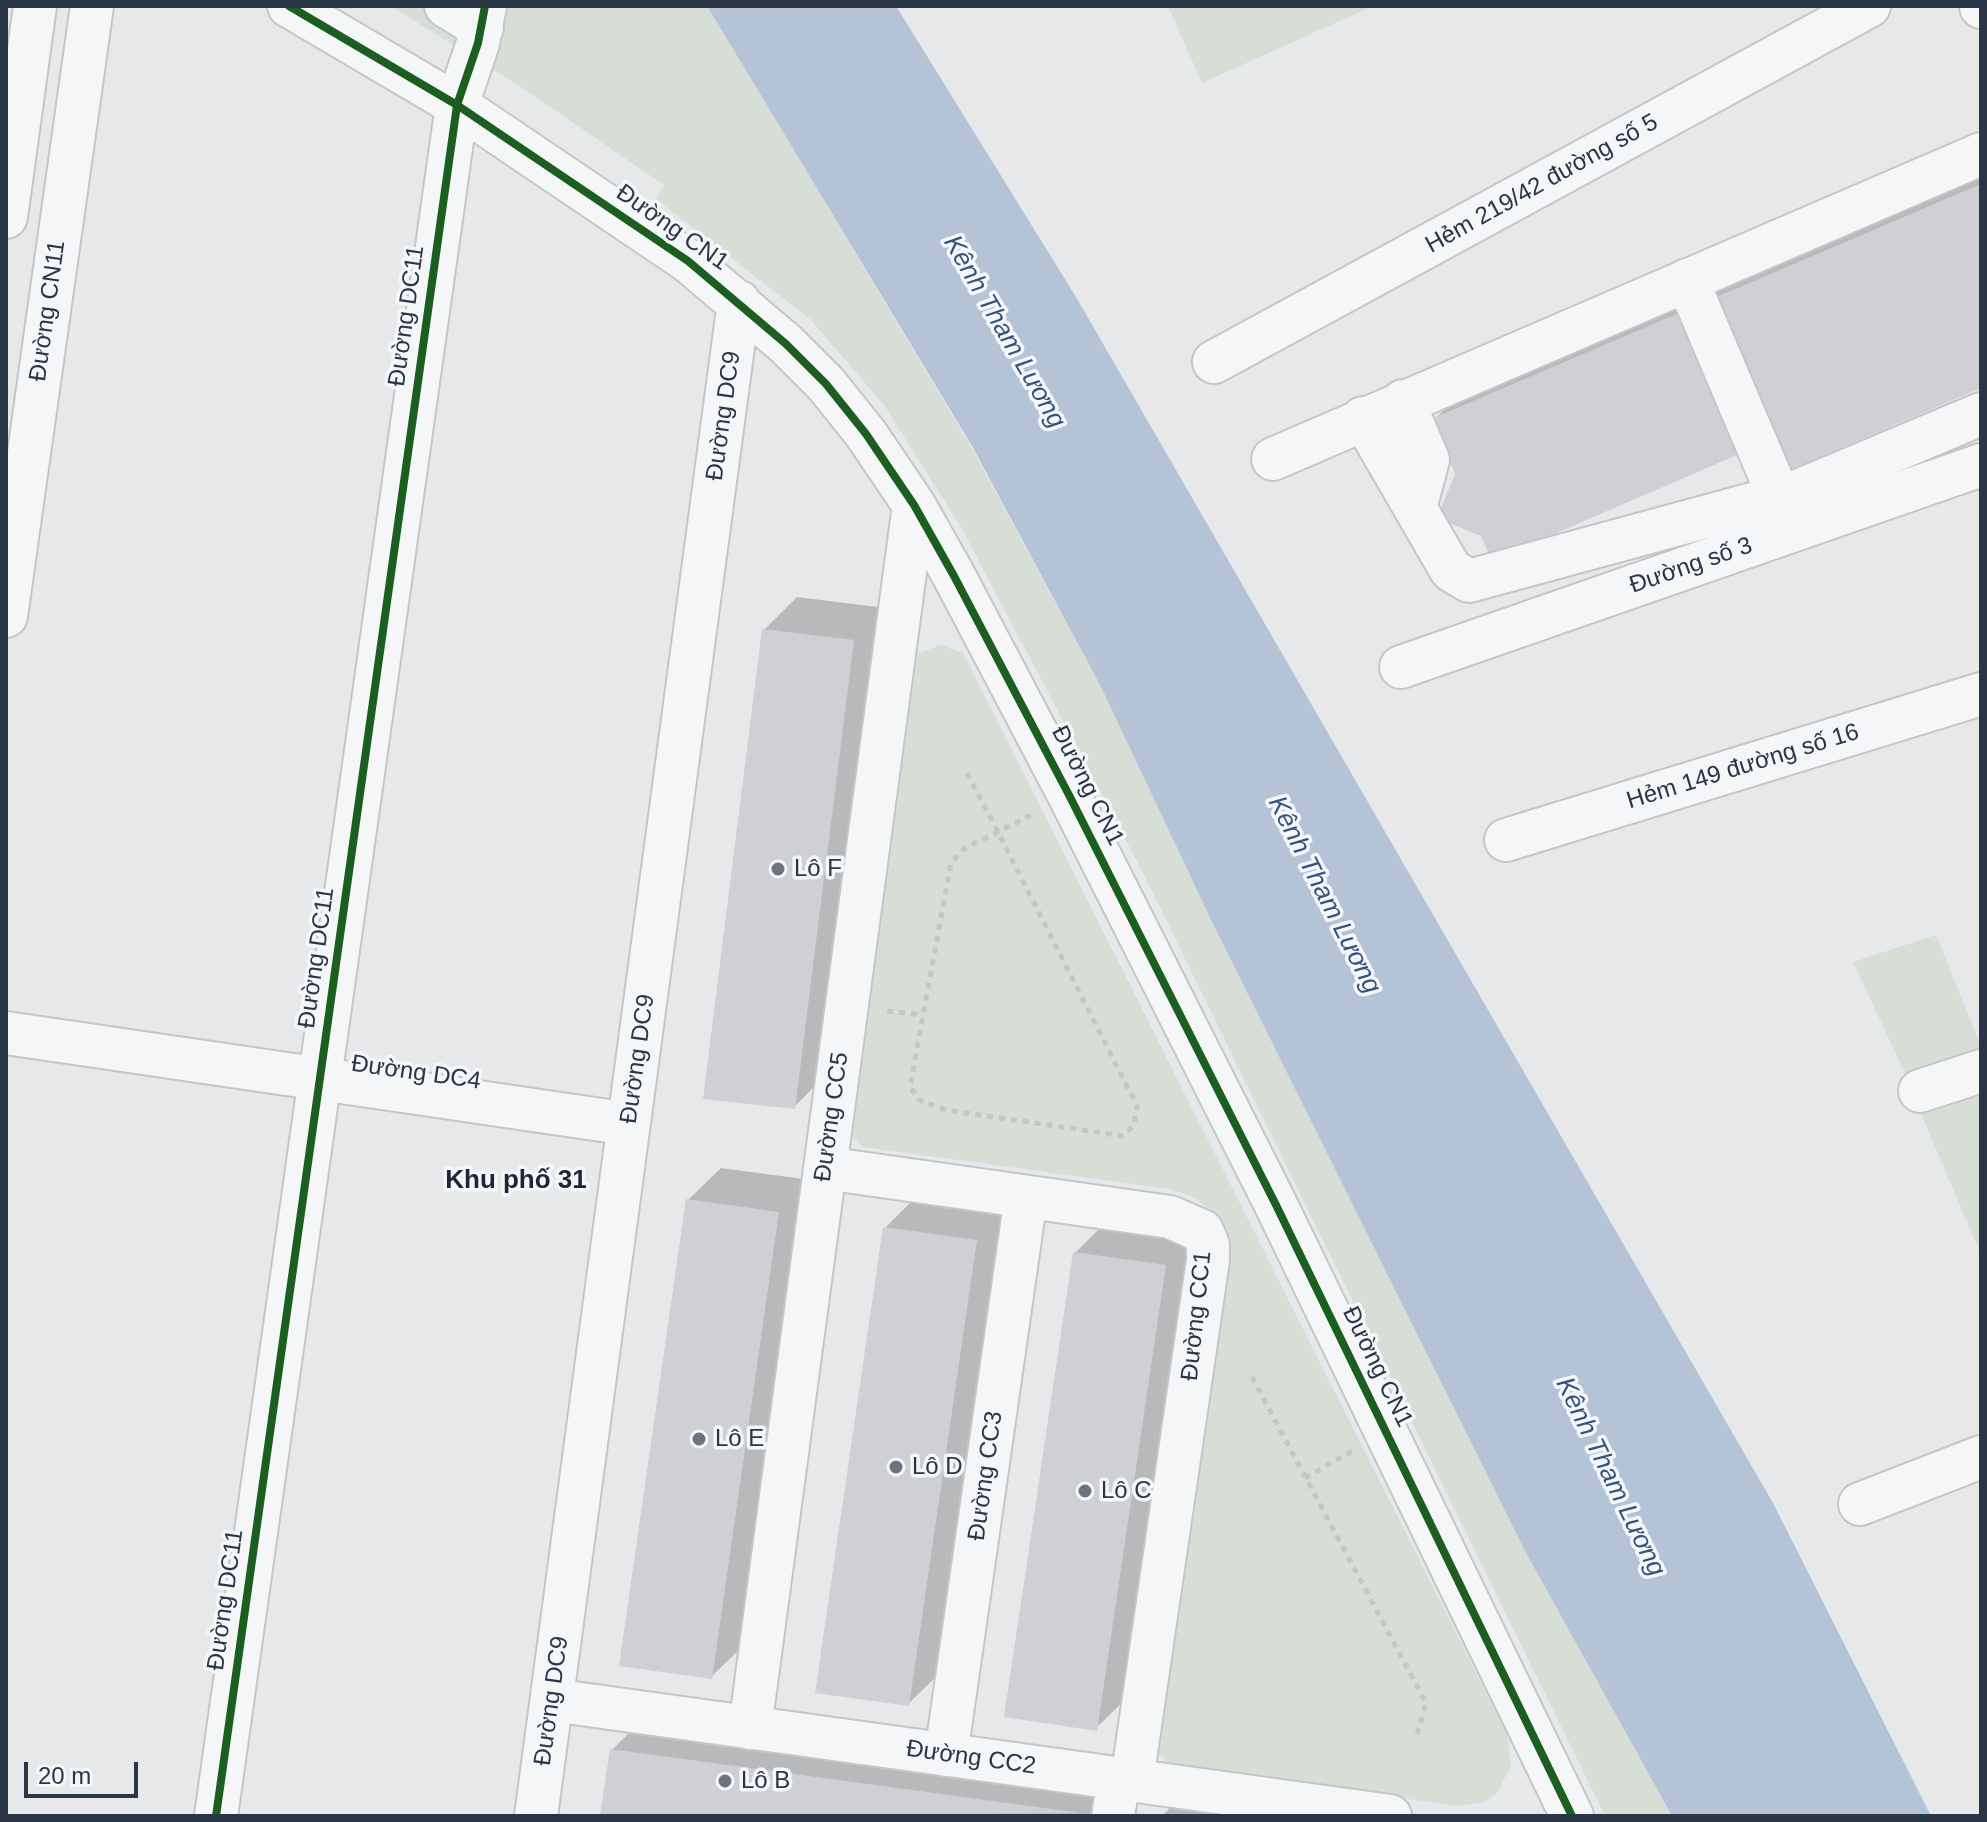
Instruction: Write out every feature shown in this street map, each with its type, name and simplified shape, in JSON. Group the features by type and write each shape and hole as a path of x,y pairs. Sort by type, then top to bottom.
{"street":[{"path":"6,217 9,173 35,6"},
{"name":"Đường CN11","path":"6,616 92,6"},
{"name":"Đường CN1","path":"289,6 457,105 688,261 739,302 826,384 866,434 914,505 1069,795 1386,1431 1572,1816"},
{"path":"446,6 483,17"},
{"name":"Hẻm 219/42 đường số 5","path":"1214,362 1869,6"},
{"name":"Đường DC11","path":"216,1816 457,105 483,17"},
{"path":"1273,459 1981,154"},
{"path":"9,173 64,202"},
{"path":"1687,280 1779,497"},
{"name":"Đường DC9","path":"536,1816 739,302"},
{"path":"1403,401 1428,460 1415,508"},
{"path":"1363,418 1451,570 1469,581 1779,497 1981,414"},
{"name":"Đường số 3","path":"1401,667 1981,465"},
{"name":"Đường CC5","path":"750,1728 914,505"},
{"name":"Hẻm 149 đường số 16","path":"1506,840 1981,694"},
{"name":"Đường DC4","path":"6,1033 629,1124"},
{"path":"1920,1091 1981,1071"},
{"name":"Đường CC1","path":"825,1168 1170,1217 1202,1231 1208,1245 1121,1792"},
{"name":"Đường CC3","path":"946,1755 1026,1197"},
{"path":"1860,1504 1981,1457"},
{"name":"Đường CC2","path":"552,1700 946,1755 1121,1792 1390,1816"}],"path":[{"path":"967,773 998,832 1137,1106 1134,1125 1123,1136 946,1110 919,1100 910,1087 951,863 965,848 998,832 1069,795"},
{"path":"887,1011 923,1015"},
{"path":"1252,1377 1426,1703 1416,1739"},
{"path":"1305,1478 1386,1431"}],"shaded area":[{"path":"391,6 707,6 971,447 1100,685 1214,926 1525,1551 1672,1816 1605,1816 1143,873 961,527 884,405 811,320 656,199 664,185 521,87"},
{"path":"1168,6 1373,6 1202,83"},
{"path":"941,645 963,653 1507,1734 1511,1765 1498,1792 1485,1802 1458,1806 1172,1766 1159,1754 1220,1223 1213,1212 1193,1197 1169,1189 863,1147 847,1131 911,660 919,653"},
{"path":"1936,935 1981,1047 1981,1058 1910,1084 1853,962"},
{"path":"1981,1081 1981,1255 1917,1104"}],"water":[{"name":"Kênh Tham Lương","path":"707,6 896,6 1076,297 1773,1503 1931,1816 1672,1816 1525,1551 1214,926 1100,685 972,446"}],"building":[{"path":"1981,184 1981,388 1784,472 1746,451 1492,561 1481,536 1437,518 1455,474 1431,419"},
{"name":"Lô F","path":"762,629 854,640 795,1109 703,1099"},
{"name":"Lô E","path":"686,1199 779,1212 712,1679 619,1666"},
{"name":"Lô D","path":"883,1227 977,1240 909,1706 815,1693"},
{"name":"Lô C","path":"1073,1252 1166,1265 1097,1731 1004,1717"},
{"name":"Lô B","path":"610,1749 1081,1813 600,1816"}],"cycle path":[{"path":"289,6 457,105 688,261 786,344 826,384 866,434 914,505 954,576 1069,795 1276,1205 1572,1816"},
{"path":"216,1816 457,105 478,43 485,6"}],"place":[{"name":"Lô F","path":"778,869"},
{"name":"Lô E","path":"699,1439"},
{"name":"Lô D","path":"896,1467"},
{"name":"Lô C","path":"1085,1491"},
{"name":"Lô B","path":"725,1781"}],"district":[{"name":"Khu phố 31","path":"516,1181"}]}
